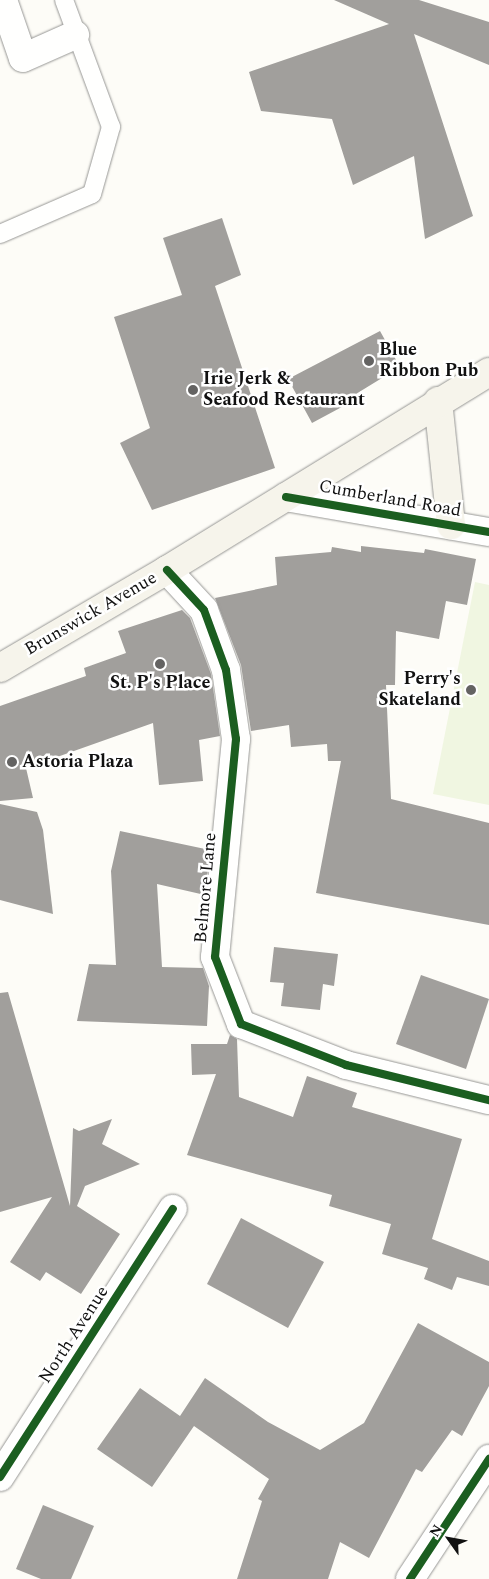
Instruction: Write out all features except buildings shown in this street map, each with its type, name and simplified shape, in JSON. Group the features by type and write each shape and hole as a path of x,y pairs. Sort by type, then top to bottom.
{"main road":[{"name":"Brunswick Avenue","path":"0,668 167,570 438,401 489,372"},
{"path":"438,401 452,525"}],"street":[{"path":"3,0 24,58 75,36"},
{"name":"Cumberland Road","path":"286,497 489,532"},
{"name":"Belmore Lane","path":"167,570 204,610 226,670 236,739 215,957 240,1024 346,1064 489,1100"},
{"name":"North Avenue","path":"0,1477 173,1209"},
{"path":"410,1579 489,1459"}],"lane":[{"path":"0,234 92,194 111,127 75,36 64,0"}],"green space":[{"name":"Perry's Skateland","path":"475,582 489,585 489,805 433,794"}],"cycle path":[{"path":"286,497 489,532"},
{"path":"167,570 204,610 226,670 236,739 215,957 241,1024 346,1065 489,1100"},
{"path":"0,1477 173,1209"},
{"path":"410,1579 489,1459"}],"place":[{"name":"Blue Ribbon Pub","path":"369,361"},
{"name":"Irie Jerk & Seafood Restaurant","path":"193,390"},
{"name":"St. P's Place","path":"160,664"},
{"name":"Perry's Skateland","path":"471,690"},
{"name":"Astoria Plaza","path":"12,762"}]}
